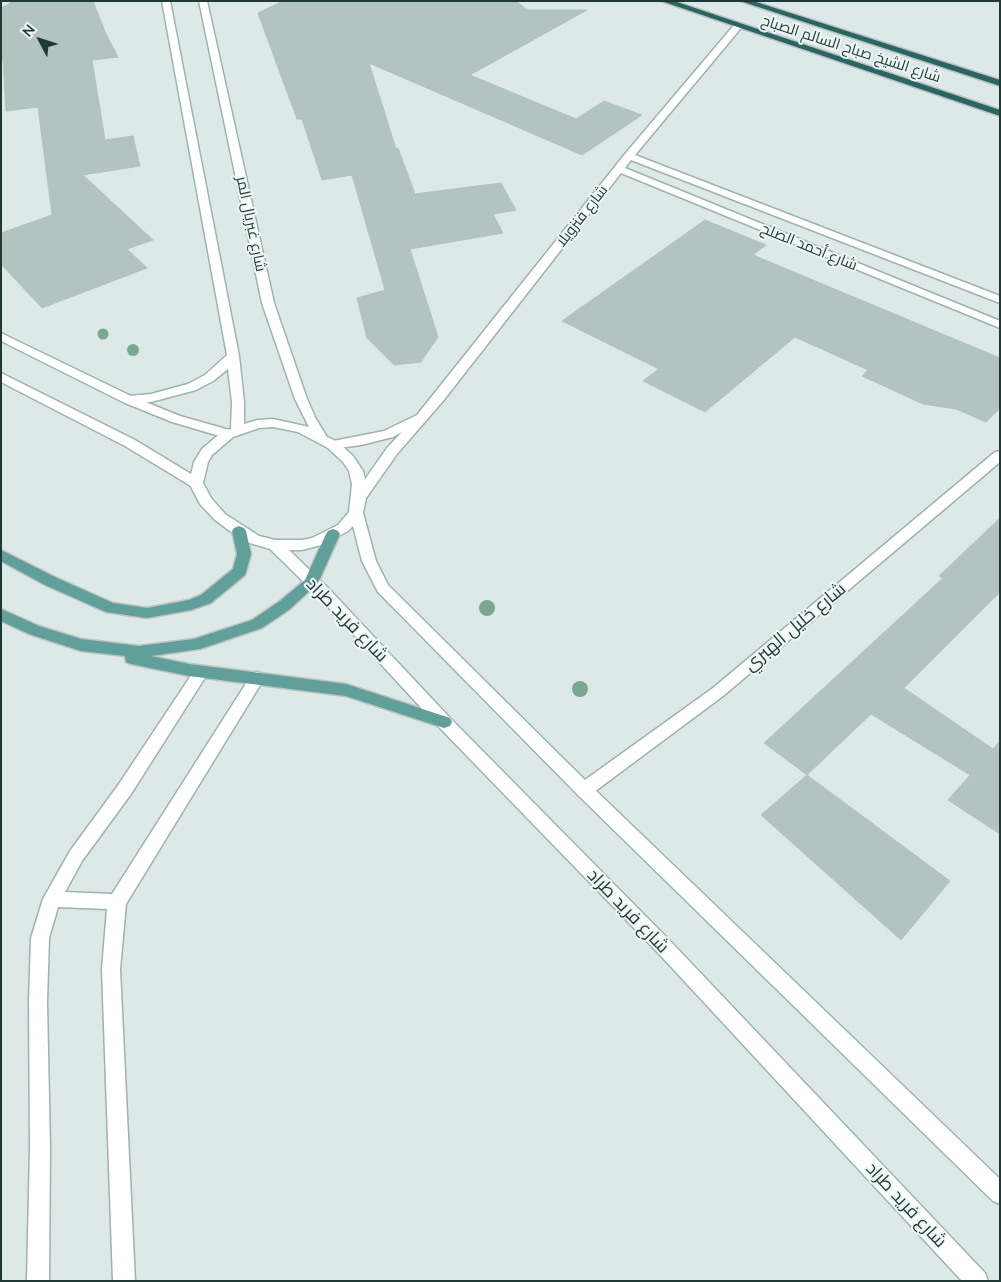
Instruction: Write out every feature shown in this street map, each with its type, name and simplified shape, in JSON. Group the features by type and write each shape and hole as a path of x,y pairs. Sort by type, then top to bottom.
{"highway":[{"name":"شارع الشيخ صباح السالم الصباح","path":"665,1 1000,113"},
{"name":"شارع الشيخ صباح السالم الصباح","path":"744,1 1000,83"},
{"path":"784,3 811,23"}],"main road":[{"path":"166,1 233,356 238,402 233,432"},
{"name":"شارع غبريال المر","path":"203,1 268,303 301,399 310,419 328,442"},
{"name":"شارع فنزويلا","path":"357,506 392,451 429,409 629,156 738,26"},
{"name":"شارع أحمد الصلح","path":"629,156 1000,300"},
{"name":"شارع أحمد الصلح","path":"619,169 1000,326"},
{"path":"1,336 129,400 176,419 233,432"},
{"path":"129,400 165,395 192,387 209,378 233,356"},
{"path":"1,377 130,443 196,484 205,501 220,517 255,540 275,545 302,545 316,542 343,528 357,506"},
{"name":"شارع فنزويلا","path":"328,442 361,442 388,434 411,423 429,409"},
{"path":"196,484 199,467 207,452 233,432 258,424 273,423 302,429 328,442 348,459 356,471 359,484 357,506 369,561 383,588 584,790 1000,1194"},
{"name":"شارع خليل الهبري","path":"584,790 718,692 1000,455"},
{"path":"1,555 50,581 111,608 147,613 191,605 206,599 240,571 244,554 239,531"},
{"path":"81,645 139,652 195,645 256,624 285,605 311,583 333,534"},
{"name":"شارع فريد طراد","path":"275,545 311,583 324,593 444,722 667,950 977,1281"},
{"path":"1,614 34,630 137,660 201,672 346,690 444,722"},
{"path":"38,1281 40,1148 38,1002 40,938 52,898 76,856 125,790 201,672"},
{"path":"124,1281 111,969 117,902 257,678"},
{"path":"52,898 117,902"}],"building":[{"path":"14,1 93,1 106,34 118,57 92,60 105,140 133,136 140,166 83,175 153,240 127,249 147,268 42,308 1,264 1,233 52,215 38,107 6,111 3,58 1,59 1,8"},
{"path":"283,1 516,1 527,10 587,10 470,75 576,119 604,101 642,115 582,155 369,63 396,149 398,148 415,194 501,183 516,210 493,214 503,233 410,249 438,337 421,362 394,365 367,338 357,298 385,290 352,175 322,180 302,119 297,119 258,13"},
{"path":"705,220 766,245 753,255 1000,358 1000,408 986,422 956,409 923,404 862,376 868,370 795,337 705,412 643,381 659,369 562,321"},
{"path":"1000,518 1000,592 904,688 993,749 1000,741 1000,834 948,800 970,775 871,714 807,775 764,743 943,578 939,576"},
{"path":"807,775 950,881 901,940 761,815"}]}
